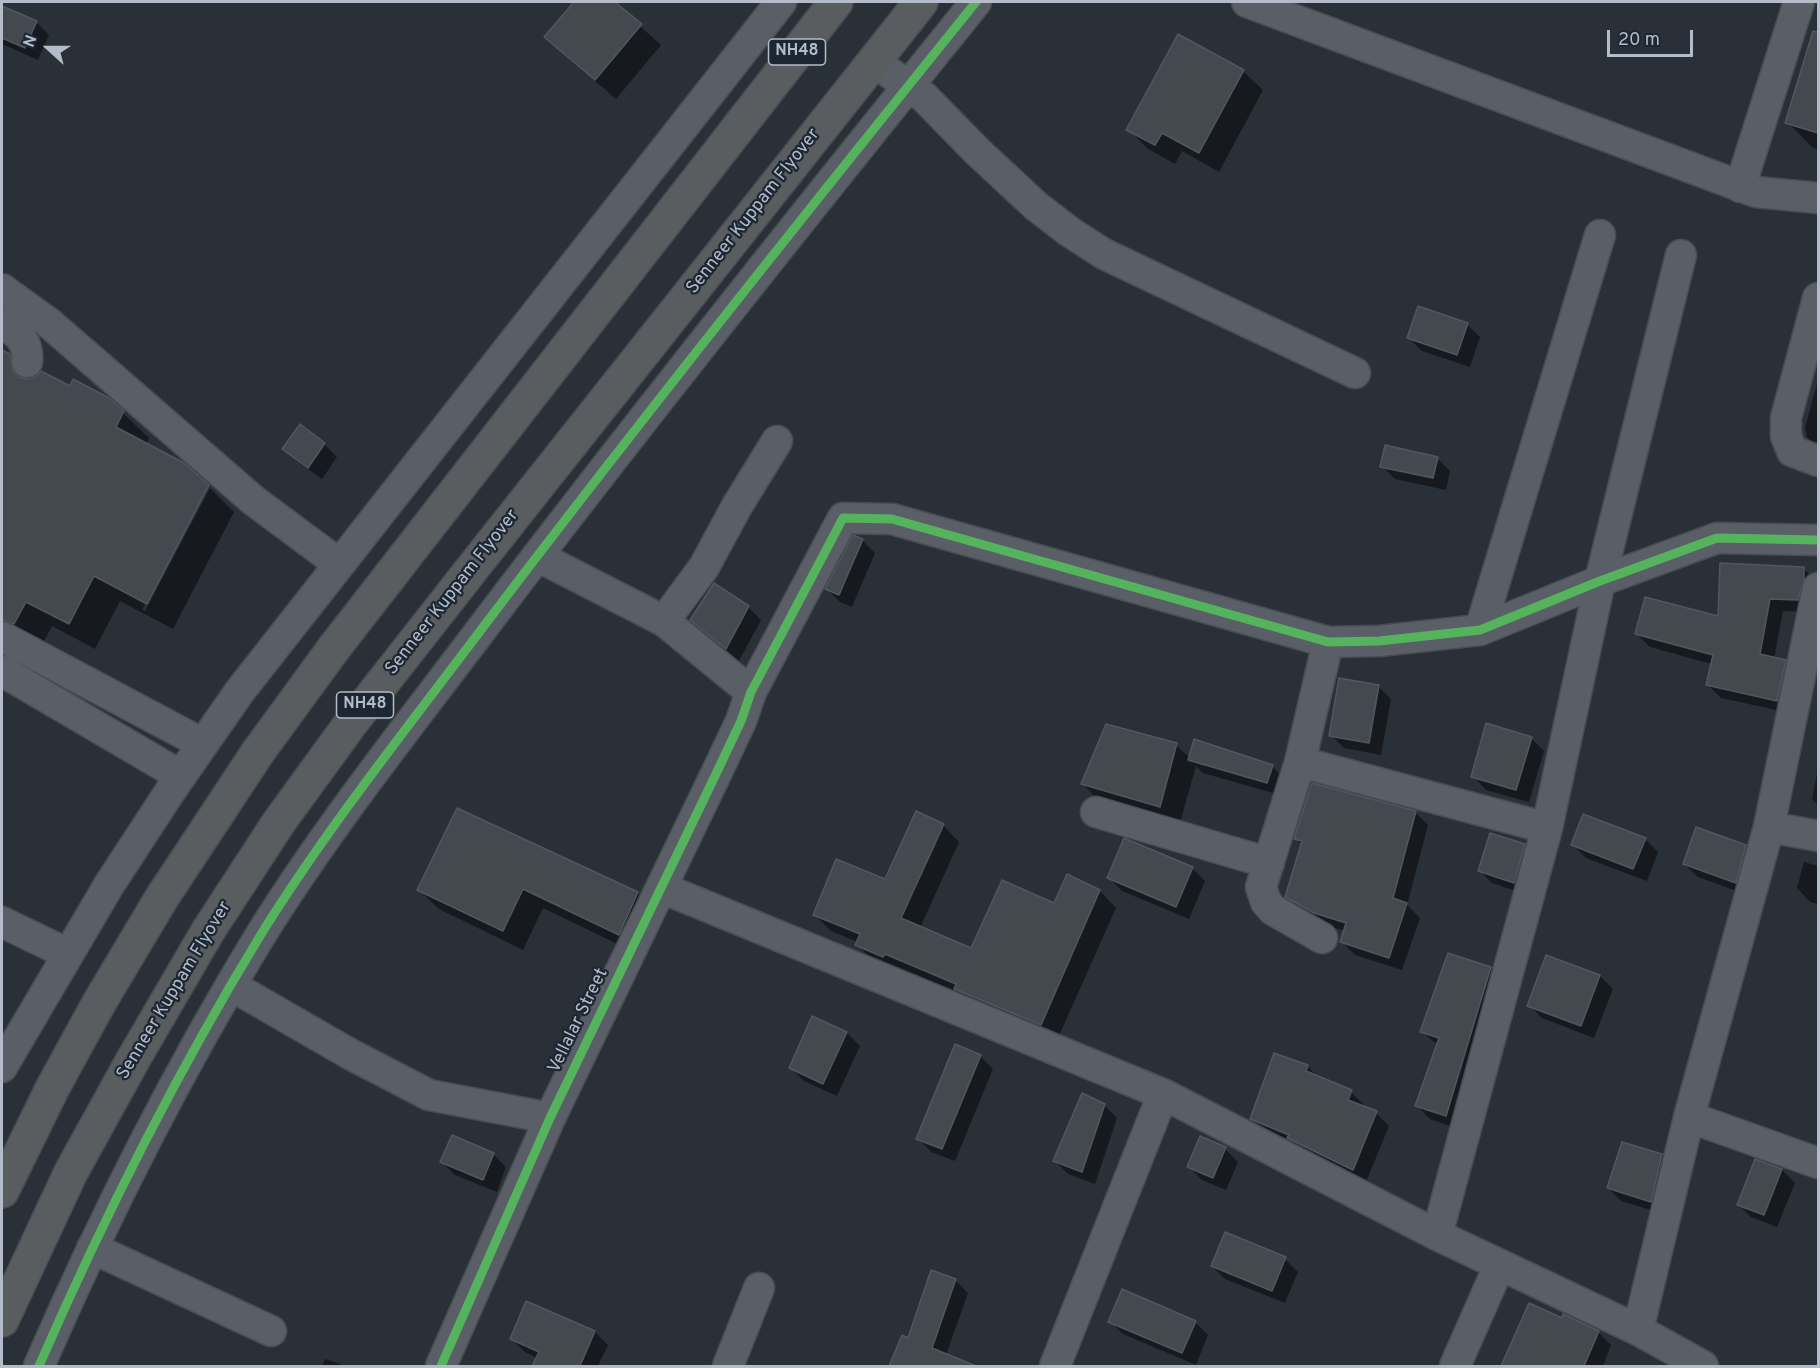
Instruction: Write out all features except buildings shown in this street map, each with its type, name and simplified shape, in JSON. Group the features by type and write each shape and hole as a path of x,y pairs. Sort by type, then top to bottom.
{"highway":[{"name":"NH48","path":"2,1191 53,1087 99,1003 161,900 258,752 334,648 836,2"},
{"name":"NH48","path":"873,61 921,2"},
{"name":"Senneer Kuppam Flyover","path":"2,1320 71,1172 134,1058 208,931 279,822 351,723 873,61"}],"street":[{"path":"2,1066 109,885 240,691 781,2"},
{"path":"39,1366 92,1248 156,1121 261,936 325,837 537,556 976,2"},
{"path":"1247,2 1740,187 1756,192 1818,198"},
{"path":"1740,187 1799,2"},
{"path":"873,61 924,97 1036,206 1070,232 1104,254 1354,373"},
{"path":"1480,630 1600,235"},
{"path":"1437,1235 1547,828 1600,581 1681,255"},
{"path":"2,289 49,323 253,500 339,564"},
{"path":"1818,298 1786,418 1786,436 1792,451 1818,461"},
{"path":"2,324 14,330 25,342 28,350 27,362"},
{"path":"664,621 704,567 737,506 777,441"},
{"name":"Vellalar Street","path":"441,1366 550,1118 741,721 751,692 843,518 892,519 1328,642"},
{"path":"1322,938 1273,910 1266,902 1261,887 1300,762 1328,642 1379,641 1480,630 1600,581 1718,538 1818,540"},
{"path":"537,556 664,621 751,692"},
{"path":"1638,1330 1689,1117 1811,661 1818,588"},
{"path":"2,637 203,744"},
{"path":"2,671 181,776"},
{"path":"1300,762 1547,828"},
{"path":"1096,813 1269,862"},
{"path":"1768,827 1818,836"},
{"path":"662,888 1163,1094 1499,1266 1638,1330 1692,1363"},
{"path":"2,922 68,954"},
{"path":"232,986 350,1054 429,1095 550,1118"},
{"path":"1055,1366 1163,1094"},
{"path":"1689,1117 1818,1163"},
{"path":"92,1248 271,1331"},
{"path":"1455,1366 1499,1266"},
{"path":"728,1366 759,1288"}],"cycle path":[{"path":"39,1366 115,1202 170,1094 260,936 314,854 401,735 550,540 792,231 976,2"},
{"path":"441,1366 550,1118 741,721 751,692 843,518 892,519 1328,642 1379,641 1480,630 1600,581 1717,538 1818,540"}]}
